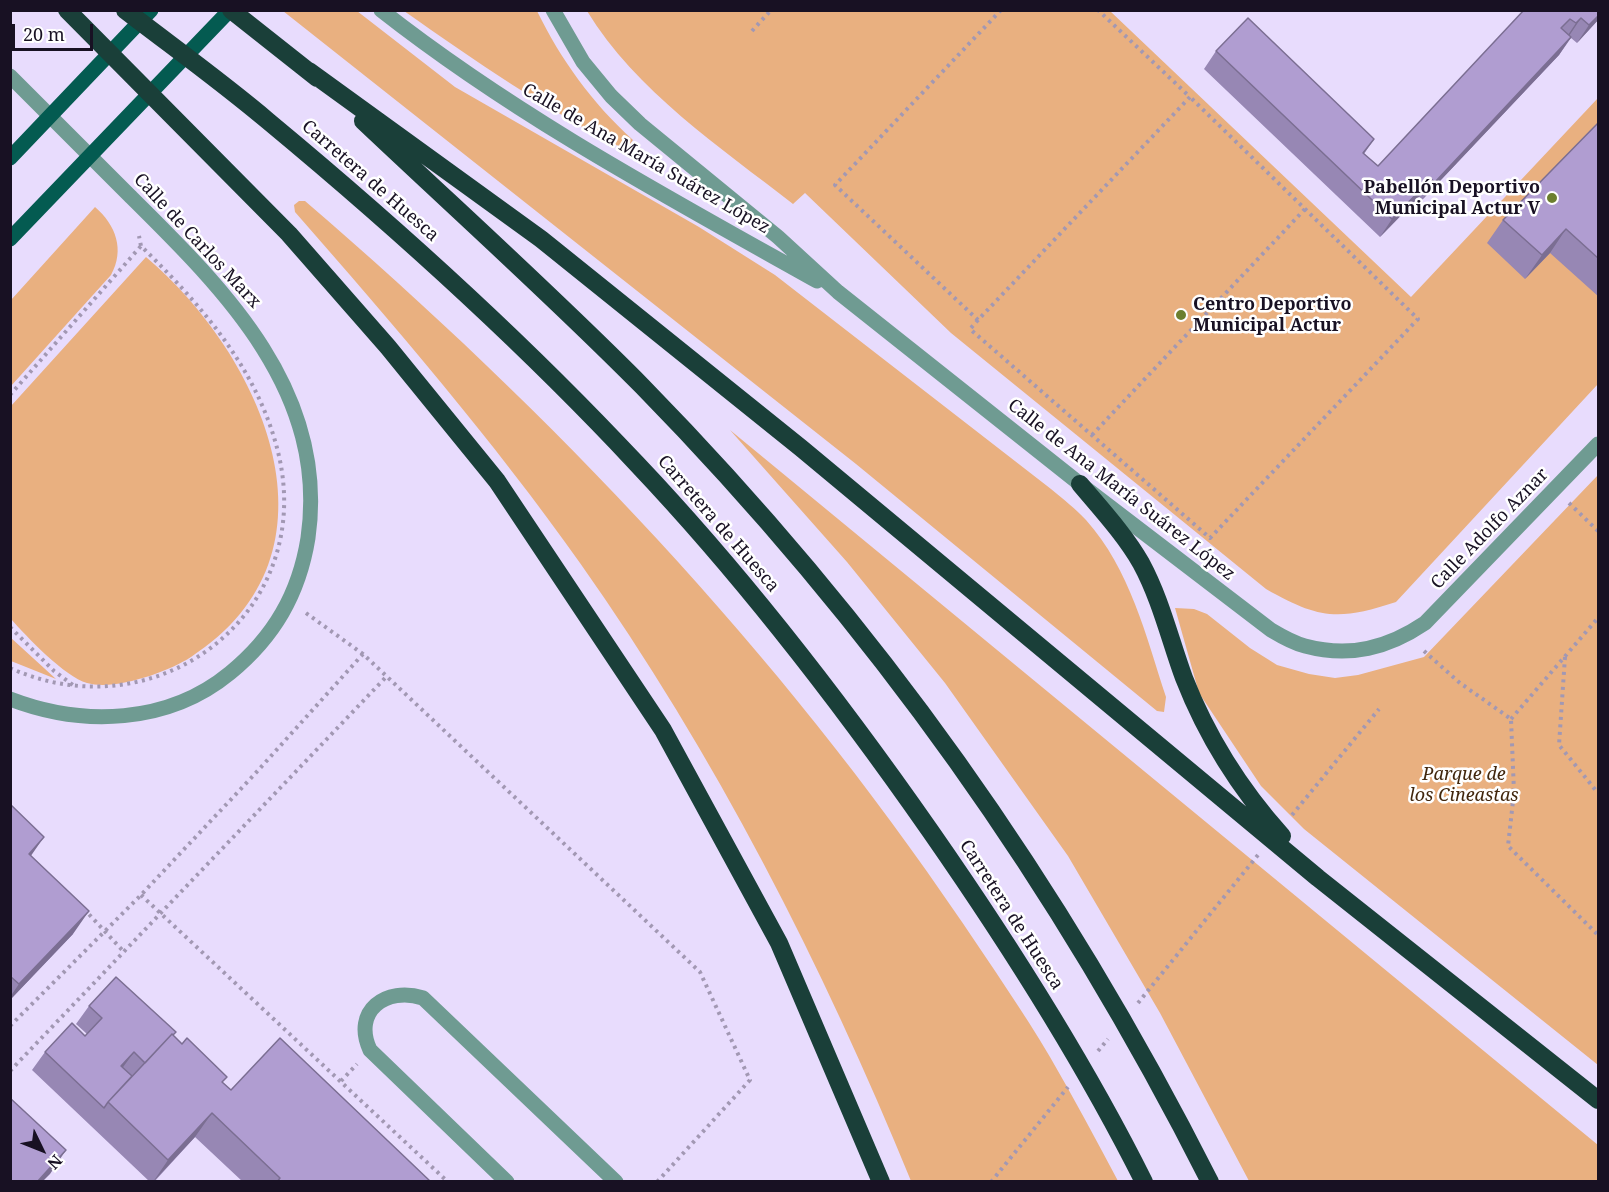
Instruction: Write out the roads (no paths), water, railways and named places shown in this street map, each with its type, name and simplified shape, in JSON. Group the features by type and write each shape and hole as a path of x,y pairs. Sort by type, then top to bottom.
{"highway":[{"path":"67,10 289,234 388,347 497,482 663,730 780,944 881,1182"},
{"name":"Carretera de Huesca","path":"125,10 266,118 468,294 629,456 713,548 790,640 887,769 977,898 1060,1029 1144,1182"},
{"name":"Carretera de Huesca","path":"230,10 309,71 641,385 737,488 827,592 920,708 1008,831 1089,958 1168,1097 1210,1182"},
{"path":"309,71 542,239 810,456 1318,878 1599,1100"},
{"path":"1080,484 1141,562 1160,604 1184,677 1205,726 1235,777 1255,805 1318,878"}],"main road":[{"path":"10,158 151,10"},
{"path":"13,237 230,10"}],"street":[{"name":"Calle de Ana María Suárez López","path":"381,10 434,51 607,163 838,292"},
{"name":"Calle de Ana María Suárez López","path":"554,10 584,62 628,113 778,237 838,292 1080,484 1271,630 1304,646 1338,650 1375,649 1406,636"},
{"name":"Calle de Carlos Marx","path":"10,76 210,278 261,342 283,381 298,418 309,467 311,513 305,557 291,602 258,646 230,674 196,694 161,709 128,716 98,718 51,712 10,699"},
{"name":"Calle Adolfo Aznar","path":"1406,636 1444,606 1599,444"},
{"path":"507,1182 370,1050 363,1035 366,1018 375,1005 390,995 406,993 423,998 616,1182"}],"place":[{"name":"Pabellón Deportivo Municipal Actur V","path":"1552,198"},
{"name":"Centro Deportivo Municipal Actur","path":"1181,315"}],"park label":[{"name":"Parque de los Cineastas","path":"1464,785"}]}
